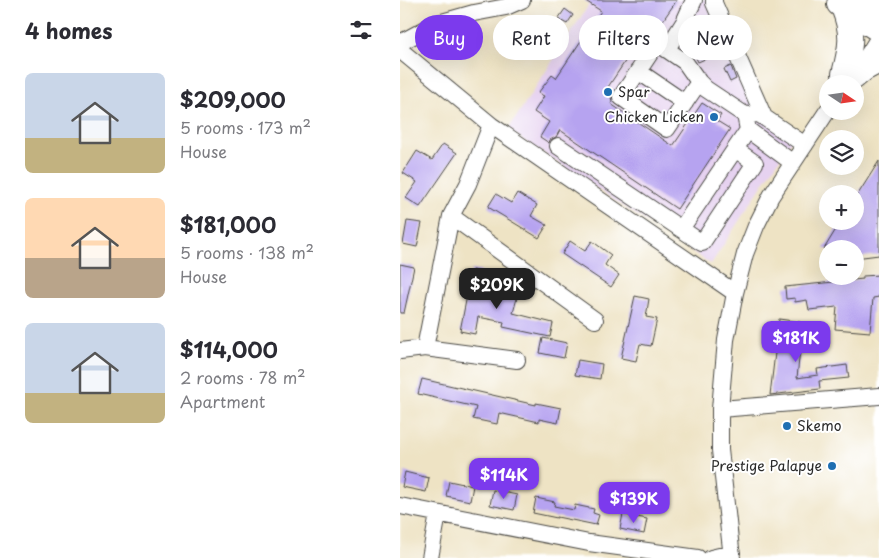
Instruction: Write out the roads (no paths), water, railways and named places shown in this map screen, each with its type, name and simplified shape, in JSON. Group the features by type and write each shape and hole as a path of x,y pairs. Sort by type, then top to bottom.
{"highway":[{"path":"846,2 877,23"},
{"path":"846,2 850,29 847,75"},
{"path":"854,75 879,61"}],"street":[{"path":"400,43 435,24 479,7 506,7 522,0"},
{"path":"668,47 684,22 694,0"},
{"path":"714,0 764,117"},
{"path":"849,75 877,23"},
{"path":"400,50 491,125 736,292"},
{"path":"668,50 685,62 706,89 793,163"},
{"path":"645,60 621,97 668,129 699,82"},
{"path":"638,71 685,103"},
{"path":"681,229 734,149 746,122 759,114 805,145"},
{"path":"711,558 732,556 720,450 720,409 726,340 745,254 771,196 821,120"},
{"path":"425,348 451,216 468,184 491,125"},
{"path":"558,146 702,243 756,163 734,149"},
{"path":"451,216 596,320"},
{"path":"400,351 425,348 517,360"},
{"path":"720,409 879,396"},
{"path":"400,506 588,550 698,558"},
{"path":"430,558 438,514"}],"place":[{"name":"Spar","path":"608,92"},
{"name":"Chicken Licken","path":"714,117"},
{"name":"Skemo","path":"787,426"},
{"name":"Prestige Palapye","path":"832,466"}]}
